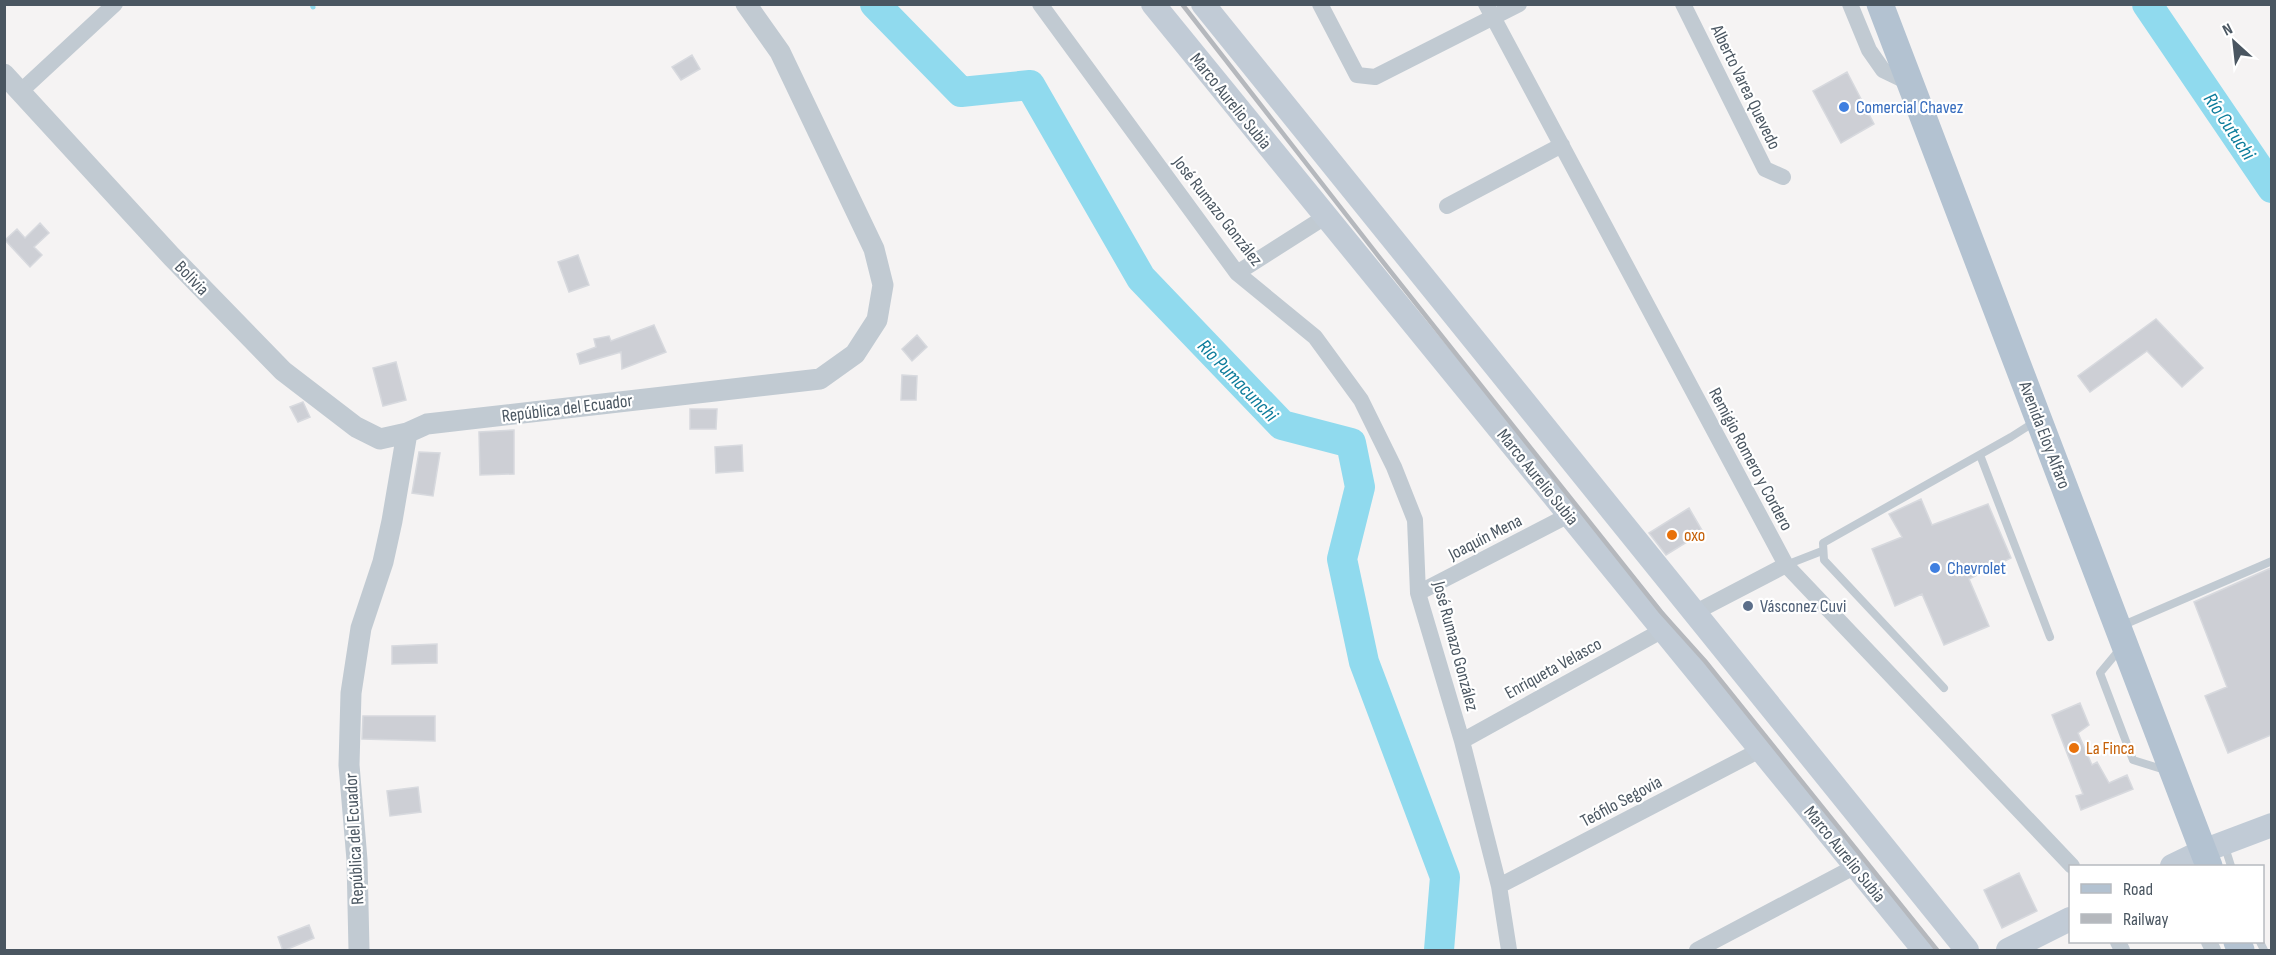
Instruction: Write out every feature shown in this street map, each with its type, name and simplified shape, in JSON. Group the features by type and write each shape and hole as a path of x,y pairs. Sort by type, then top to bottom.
{"main road":[{"name":"Marco Aurelio Subia","path":"1153,4 1924,951"},
{"name":"Marco Aurelio Subia","path":"1203,4 1967,951"},
{"name":"Avenida Eloy Alfaro","path":"1880,4 2174,773 2212,853"},
{"path":"2179,865 2212,853 2271,825"},
{"path":"2008,951 2069,920"}],"street":[{"path":"20,92 115,4"},
{"name":"República del Ecuador","path":"359,951 357,860 350,765 351,693 361,628 382,562 392,521 407,433 427,424 820,379 855,354 877,320 883,285 874,249 780,52 746,4"},
{"name":"José Rumazo González","path":"1040,4 1237,273 1315,337 1361,400 1394,467 1415,520 1418,592 1462,741 1499,886 1509,951"},
{"path":"1320,4 1357,75 1375,77 1490,11 1519,4"},
{"name":"Alberto Varea Quevedo","path":"1683,4 1765,169 1783,177"},
{"path":"1850,4 1869,50 1883,70 1910,83"},
{"name":"Remigio Romero y Cordero","path":"1490,11 1786,565 2070,865"},
{"name":"Bolivia","path":"4,75 172,257 283,371 356,427 380,439 407,433"},
{"path":"1447,206 1562,145"},
{"path":"1237,273 1325,217"},
{"name":"Joaquín Mena","path":"1418,592 1569,515"},
{"path":"1694,614 1786,565"},
{"name":"Enriqueta Velasco","path":"1462,741 1663,630"},
{"name":"Teófilo Segovia","path":"1499,886 1760,750"},
{"path":"1697,951 1856,866"}],"lane":[{"path":"1944,688 1824,560 1823,543 1980,455 2039,419"},
{"path":"1980,455 2050,637"},
{"path":"1786,565 1822,551"},
{"path":"2121,636 2271,561"},
{"path":"2212,853 2228,865"}],"building":[{"path":"692,55 700,69 681,80 672,67"},
{"name":"Comercial Chavez","path":"1847,72 1874,124 1841,143 1813,91"},
{"path":"40,223 49,233 34,247 42,255 30,267 5,240 17,229 25,238"},
{"path":"578,255 589,285 569,292 558,262"},
{"path":"2156,319 2203,368 2182,387 2147,351 2090,392 2078,376"},
{"path":"654,325 666,352 622,369 621,352 580,364 577,354 596,347 594,339 609,336 611,341"},
{"path":"917,335 927,347 912,361 902,349"},
{"path":"396,362 406,400 383,406 373,368"},
{"path":"902,375 917,376 916,400 901,400"},
{"path":"303,402 310,417 298,422 290,407"},
{"path":"690,409 717,409 716,429 690,429"},
{"path":"514,430 514,474 480,475 479,432"},
{"path":"742,445 743,471 716,473 715,447"},
{"path":"419,452 440,453 433,496 412,493"},
{"name":"Chevrolet","path":"1921,499 1932,525 1988,504 2011,558 1969,579 1989,626 1944,645 1922,594 1895,606 1872,549 1902,537 1889,514"},
{"name":"oxo","path":"1689,508 1703,532 1666,555 1649,533"},
{"path":"2271,568 2271,735 2228,753 2205,696 2227,687 2194,602"},
{"path":"437,644 437,663 392,664 392,646"},
{"name":"La Finca","path":"2080,703 2089,725 2078,733 2092,765 2097,762 2109,783 2127,775 2133,789 2081,810 2076,796 2083,794 2052,715"},
{"path":"363,716 435,716 435,741 362,739"},
{"path":"418,787 421,812 390,816 387,791"},
{"path":"2019,873 2037,911 2002,928 1984,890"},
{"path":"309,925 314,938 283,951 278,937"}],"waterway":[{"name":"Rio Pumacunchi","path":"875,4 961,92 1030,85 1141,278 1282,425 1351,443 1360,487 1342,559 1364,662 1445,877 1439,950"},
{"name":"Río Cutuchi","path":"2147,4 2272,188"}],"railway":[{"path":"1182,4 1661,612 1705,661 1937,950"}],"place":[{"name":"Comercial Chavez","path":"1844,107"},
{"name":"oxo","path":"1672,535"},
{"name":"Chevrolet","path":"1935,568"},
{"name":"Vásconez Cuvi","path":"1748,606"},
{"name":"La Finca","path":"2074,748"}]}
